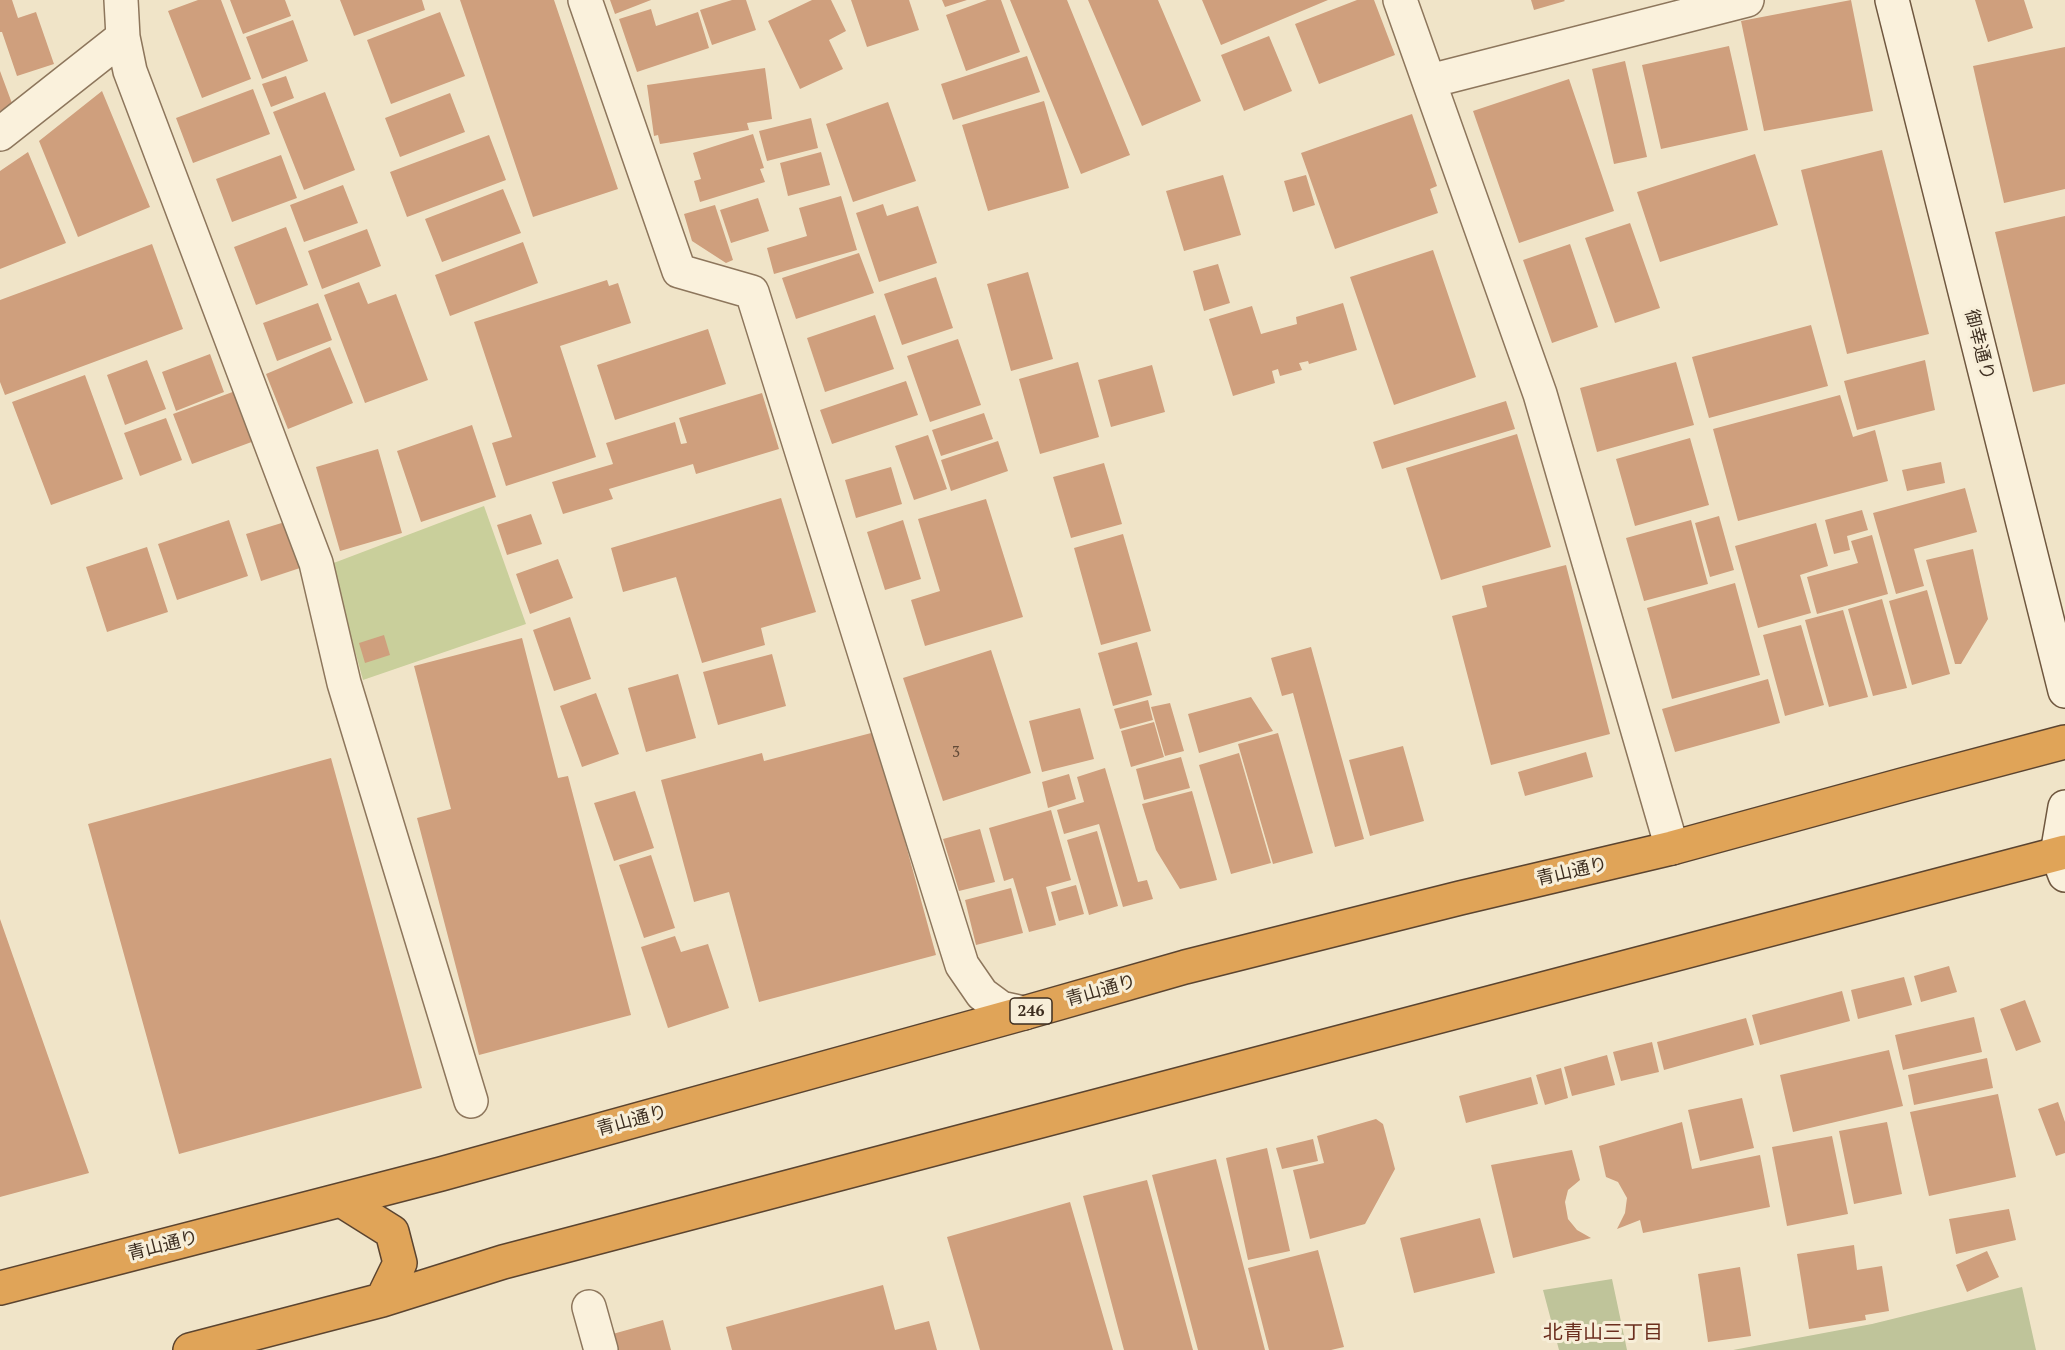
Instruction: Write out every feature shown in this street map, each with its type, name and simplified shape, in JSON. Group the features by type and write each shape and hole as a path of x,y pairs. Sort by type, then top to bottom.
{"highway":[{"name":"青山通り","path":"0,1288 341,1200 1024,1014 1185,967 1672,848 2065,742"},
{"path":"190,1350 382,1300 503,1262 2062,860"},
{"path":"341,1200 392,1232 400,1263 382,1300"}],"street":[{"path":"120,0 123,37 130,71 316,563 344,683 471,1101"},
{"path":"585,0 679,271 752,292 962,965 982,994 1000,1008 1024,1014"},
{"path":"1400,0 1540,394 1672,848"},
{"path":"1430,81 1747,0"},
{"name":"御幸通り","path":"1892,0 2065,691"},
{"path":"0,134 123,37"},
{"path":"2062,860 2065,807"},
{"path":"589,1307 601,1350"}],"green space":[{"path":"484,506 526,624 363,680 331,564"},
{"path":"1612,1279 1627,1350 1559,1350 1543,1290"},
{"path":"2022,1287 2036,1350 1733,1350 1872,1324"}],"building":[{"path":"0,0 12,0 18,18 36,12 54,64 17,76 2,32 0,32"},
{"path":"198,0 221,0 251,79 202,98 168,11"},
{"path":"230,0 285,0 291,16 243,34"},
{"path":"340,0 422,0 425,10 354,36"},
{"path":"460,0 554,0 618,189 533,217"},
{"path":"610,0 651,0 615,14"},
{"path":"732,0 746,0 756,30 712,45 700,10"},
{"path":"812,0 831,0 846,31 829,40 843,69 800,89 768,21"},
{"path":"851,0 909,0 919,30 867,47"},
{"path":"942,0 967,0 945,7"},
{"path":"987,0 1001,0 1020,52 966,71 946,15"},
{"path":"1010,0 1067,0 1130,155 1081,174"},
{"path":"1088,0 1158,0 1201,101 1142,126"},
{"path":"1202,0 1328,0 1221,45"},
{"path":"1357,0 1374,0 1395,55 1319,84 1295,24"},
{"path":"1531,0 1564,0 1565,1 1534,10"},
{"path":"1851,0 1873,111 1764,131 1741,21"},
{"path":"1975,0 2024,0 2033,28 1988,42"},
{"path":"651,9 656,26 698,12 709,48 637,72 619,19"},
{"path":"440,12 465,76 391,104 367,40"},
{"path":"293,20 308,61 262,79 246,37"},
{"path":"1269,36 1292,91 1244,111 1221,55"},
{"path":"1729,46 1748,130 1661,149 1642,65"},
{"path":"2065,47 2065,189 2004,203 1973,66"},
{"path":"1027,56 1040,92 953,120 941,84"},
{"path":"1625,61 1647,157 1614,164 1592,69"},
{"path":"765,68 772,119 747,123 749,130 660,144 658,135 654,136 647,85"},
{"path":"0,71 13,106 0,111"},
{"path":"286,76 294,98 271,107 262,84"},
{"path":"1569,79 1614,211 1519,243 1473,111"},
{"path":"253,89 270,134 193,163 176,118"},
{"path":"102,91 150,207 78,237 39,141"},
{"path":"325,92 355,170 304,190 273,112"},
{"path":"450,93 465,132 400,157 385,118"},
{"path":"1044,101 1069,188 988,211 962,125"},
{"path":"888,102 916,181 853,202 826,124"},
{"path":"1412,114 1437,186 1430,189 1438,213 1335,249 1301,153"},
{"path":"811,118 818,148 767,161 759,131"},
{"path":"753,134 764,168 760,169 765,182 700,202 694,181 701,179 693,153"},
{"path":"489,135 506,180 407,217 390,172"},
{"path":"1882,150 1929,334 1847,354 1801,170"},
{"path":"28,152 66,243 0,269 0,171"},
{"path":"821,152 830,185 788,196 780,163"},
{"path":"1755,154 1778,225 1660,262 1637,192"},
{"path":"281,155 297,198 232,222 216,179"},
{"path":"1223,175 1241,235 1184,251 1166,191"},
{"path":"1306,175 1315,205 1293,212 1284,181"},
{"path":"343,185 358,223 304,242 290,205"},
{"path":"503,189 521,233 442,262 425,219"},
{"path":"841,196 857,250 774,274 767,248 807,236 799,208"},
{"path":"758,198 769,231 731,243 720,210"},
{"path":"883,204 887,216 918,206 937,263 879,282 856,213"},
{"path":"715,205 733,260 726,263 692,241 684,214"},
{"path":"2065,216 2065,384 2033,392 1995,232"},
{"path":"1630,223 1660,308 1615,323 1585,238"},
{"path":"286,227 308,285 256,305 234,247"},
{"path":"367,229 381,266 322,289 308,251"},
{"path":"523,242 538,283 450,316 435,275"},
{"path":"152,244 183,329 5,395 0,382 0,300"},
{"path":"1570,244 1598,327 1552,343 1523,260"},
{"path":"1433,250 1476,377 1394,405 1350,277"},
{"path":"859,253 874,293 796,319 782,278"},
{"path":"1218,264 1230,303 1204,311 1193,271"},
{"path":"1028,272 1053,359 1011,371 987,284"},
{"path":"936,277 953,328 902,345 884,294"},
{"path":"607,280 609,286 618,283 631,323 560,346 596,457 506,486 492,443 512,437 474,322"},
{"path":"359,282 368,304 396,294 428,380 365,403 324,295"},
{"path":"318,303 332,340 277,361 263,323"},
{"path":"1343,303 1357,350 1309,364 1308,361 1299,363 1302,370 1280,376 1278,369 1272,371 1275,383 1233,396 1209,319 1252,306 1261,334 1297,324 1296,317"},
{"path":"875,315 894,369 825,392 807,338"},
{"path":"1811,325 1828,386 1709,418 1692,357"},
{"path":"708,329 726,384 615,420 597,365"},
{"path":"958,339 981,405 930,422 907,356"},
{"path":"330,347 353,403 288,429 266,374"},
{"path":"210,354 224,392 176,411 162,372"},
{"path":"147,360 166,409 125,425 107,375"},
{"path":"1925,360 1935,410 1857,430 1844,381"},
{"path":"1078,362 1099,437 1040,454 1019,379"},
{"path":"1676,362 1694,425 1597,452 1580,388"},
{"path":"1152,365 1165,412 1111,427 1098,380"},
{"path":"85,375 123,479 51,505 12,402"},
{"path":"906,381 918,415 832,444 820,410"},
{"path":"238,390 257,440 192,464 173,414"},
{"path":"762,393 779,449 696,474 693,464 609,489 613,499 563,514 552,482 613,464 606,443 675,422 681,444 687,443 679,418"},
{"path":"1840,395 1853,437 1875,430 1888,481 1738,521 1713,429"},
{"path":"1506,401 1515,429 1382,469 1373,442"},
{"path":"984,413 993,439 941,456 932,430"},
{"path":"166,418 182,460 140,476 124,433"},
{"path":"472,425 496,497 421,522 397,451"},
{"path":"1517,434 1551,547 1441,580 1406,468"},
{"path":"928,435 947,489 914,500 895,446"},
{"path":"1690,438 1709,505 1635,526 1616,459"},
{"path":"998,441 1008,471 951,491 941,460"},
{"path":"378,449 402,533 340,551 316,467"},
{"path":"1941,462 1945,483 1907,491 1902,470"},
{"path":"1104,463 1122,524 1071,538 1053,477"},
{"path":"891,467 902,504 856,518 845,480"},
{"path":"1965,488 1977,532 1914,549 1924,586 1896,594 1873,513"},
{"path":"781,498 816,612 761,628 765,645 702,663 676,577 623,592 611,548"},
{"path":"986,499 1023,617 925,646 911,600 940,591 918,519"},
{"path":"1862,510 1868,530 1847,536 1850,550 1834,554 1825,520"},
{"path":"531,514 542,544 507,555 497,525"},
{"path":"1719,516 1734,570 1710,577 1695,523"},
{"path":"229,520 248,576 177,600 158,544"},
{"path":"903,520 921,579 885,590 867,532"},
{"path":"1691,520 1708,584 1644,601 1626,538"},
{"path":"288,521 303,567 261,581 246,534"},
{"path":"1816,523 1828,566 1800,575 1811,613 1758,628 1735,546"},
{"path":"1123,534 1151,631 1101,645 1074,548"},
{"path":"1872,535 1888,594 1817,614 1807,577 1858,563 1851,541"},
{"path":"147,547 168,612 107,632 86,567"},
{"path":"1973,549 1988,619 1961,664 1955,664 1926,560"},
{"path":"558,559 573,598 530,614 516,574"},
{"path":"1566,565 1610,734 1491,765 1452,616 1487,607 1482,586"},
{"path":"1735,583 1760,675 1672,699 1647,608"},
{"path":"1927,590 1950,674 1912,685 1889,601"},
{"path":"1882,599 1907,688 1873,696 1848,609"},
{"path":"1843,610 1868,697 1829,707 1805,620"},
{"path":"570,617 591,679 554,691 533,630"},
{"path":"1801,625 1824,705 1785,716 1763,635"},
{"path":"384,635 390,655 365,663 359,643"},
{"path":"522,638 558,778 568,776 631,1015 479,1055 417,818 451,809 414,666"},
{"path":"1137,642 1152,695 1113,706 1098,653"},
{"path":"1311,647 1364,839 1335,847 1293,693 1282,696 1271,658"},
{"path":"991,650 1031,773 943,801 903,678"},
{"path":"772,654 786,706 718,725 703,672"},
{"path":"678,674 696,738 646,752 628,688"},
{"path":"1768,679 1780,723 1675,752 1662,709"},
{"path":"596,693 619,754 582,767 560,706"},
{"path":"1251,697 1273,731 1199,753 1188,714"},
{"path":"1148,700 1153,720 1120,729 1114,709"},
{"path":"1170,703 1184,751 1165,756 1151,707"},
{"path":"1080,708 1094,759 1042,772 1029,721"},
{"path":"1154,722 1164,757 1131,767 1121,731"},
{"path":"875,732 936,955 759,1002 729,892 694,902 661,780 762,753 764,761"},
{"path":"1278,733 1313,853 1273,864 1238,744"},
{"path":"1403,746 1424,821 1370,836 1349,760"},
{"path":"1586,752 1593,777 1525,796 1518,772"},
{"path":"1239,753 1271,863 1231,874 1199,765"},
{"path":"1181,757 1190,788 1144,800 1136,769"},
{"path":"331,758 422,1088 179,1154 88,824"},
{"path":"1105,768 1138,882 1147,880 1153,899 1123,907 1099,824 1064,834 1057,810 1084,802 1077,777"},
{"path":"1069,774 1076,799 1048,808 1042,782"},
{"path":"635,791 654,848 614,861 594,803"},
{"path":"1192,791 1217,880 1180,889 1156,850 1142,804"},
{"path":"1051,810 1071,880 1046,887 1056,925 1029,932 1013,878 1004,881 989,828"},
{"path":"980,829 995,882 959,891 943,839"},
{"path":"1097,831 1118,906 1089,915 1067,840"},
{"path":"651,855 675,928 644,938 619,865"},
{"path":"1076,885 1084,914 1059,921 1051,892"},
{"path":"1011,888 1023,933 976,945 965,900"},
{"path":"0,919 89,1173 0,1197"},
{"path":"675,936 681,952 708,944 729,1008 668,1028 641,947"},
{"path":"1949,966 1957,992 1921,1002 1914,976"},
{"path":"1904,977 1912,1005 1858,1019 1851,990"},
{"path":"1842,991 1850,1021 1760,1045 1752,1015"},
{"path":"2025,1000 2041,1042 2016,1051 2000,1009"},
{"path":"1974,1017 1982,1052 1903,1070 1895,1035"},
{"path":"1746,1018 1754,1045 1664,1070 1657,1042"},
{"path":"1652,1042 1659,1072 1621,1081 1613,1052"},
{"path":"1889,1050 1903,1106 1793,1132 1780,1075"},
{"path":"1607,1055 1615,1085 1572,1096 1564,1067"},
{"path":"1987,1058 1993,1088 1914,1105 1908,1075"},
{"path":"1561,1068 1568,1098 1545,1105 1536,1075"},
{"path":"1531,1077 1538,1104 1466,1123 1459,1096"},
{"path":"1998,1094 2016,1177 1929,1196 1910,1112"},
{"path":"1742,1098 1754,1148 1700,1161 1688,1110"},
{"path":"2058,1102 2065,1122 2065,1153 2056,1156 2038,1109"},
{"path":"1376,1119 1383,1124 1395,1169 1365,1224 1310,1239 1293,1170 1324,1163 1317,1136"},
{"path":"1682,1122 1692,1169 1760,1155 1770,1207 1643,1233 1640,1220 1617,1229 1625,1213 1627,1198 1618,1182 1606,1177 1599,1146"},
{"path":"1887,1122 1902,1194 1854,1204 1839,1131"},
{"path":"1832,1136 1848,1214 1787,1226 1772,1147"},
{"path":"1313,1139 1318,1161 1282,1169 1276,1148"},
{"path":"1267,1148 1290,1251 1248,1260 1226,1158"},
{"path":"1572,1150 1580,1180 1568,1190 1565,1202 1568,1219 1577,1230 1591,1238 1513,1258 1491,1165"},
{"path":"1216,1159 1265,1350 1198,1350 1152,1175"},
{"path":"1147,1180 1193,1350 1124,1350 1083,1196"},
{"path":"1070,1202 1113,1350 980,1350 947,1237"},
{"path":"2009,1209 2016,1240 1956,1254 1949,1219"},
{"path":"1480,1218 1495,1273 1414,1293 1400,1238"},
{"path":"1854,1245 1857,1270 1882,1266 1889,1311 1865,1315 1866,1320 1809,1329 1797,1254"},
{"path":"1318,1250 1344,1347 1331,1350 1269,1350 1248,1268"},
{"path":"1987,1251 1999,1277 1967,1292 1956,1265"},
{"path":"1740,1267 1751,1336 1708,1342 1698,1274"},
{"path":"883,1285 895,1330 929,1321 937,1350 732,1350 726,1327"},
{"path":"663,1320 671,1350 613,1350 609,1335"}],"district":[{"name":"北青山三丁目","path":"1603,1333"}]}
